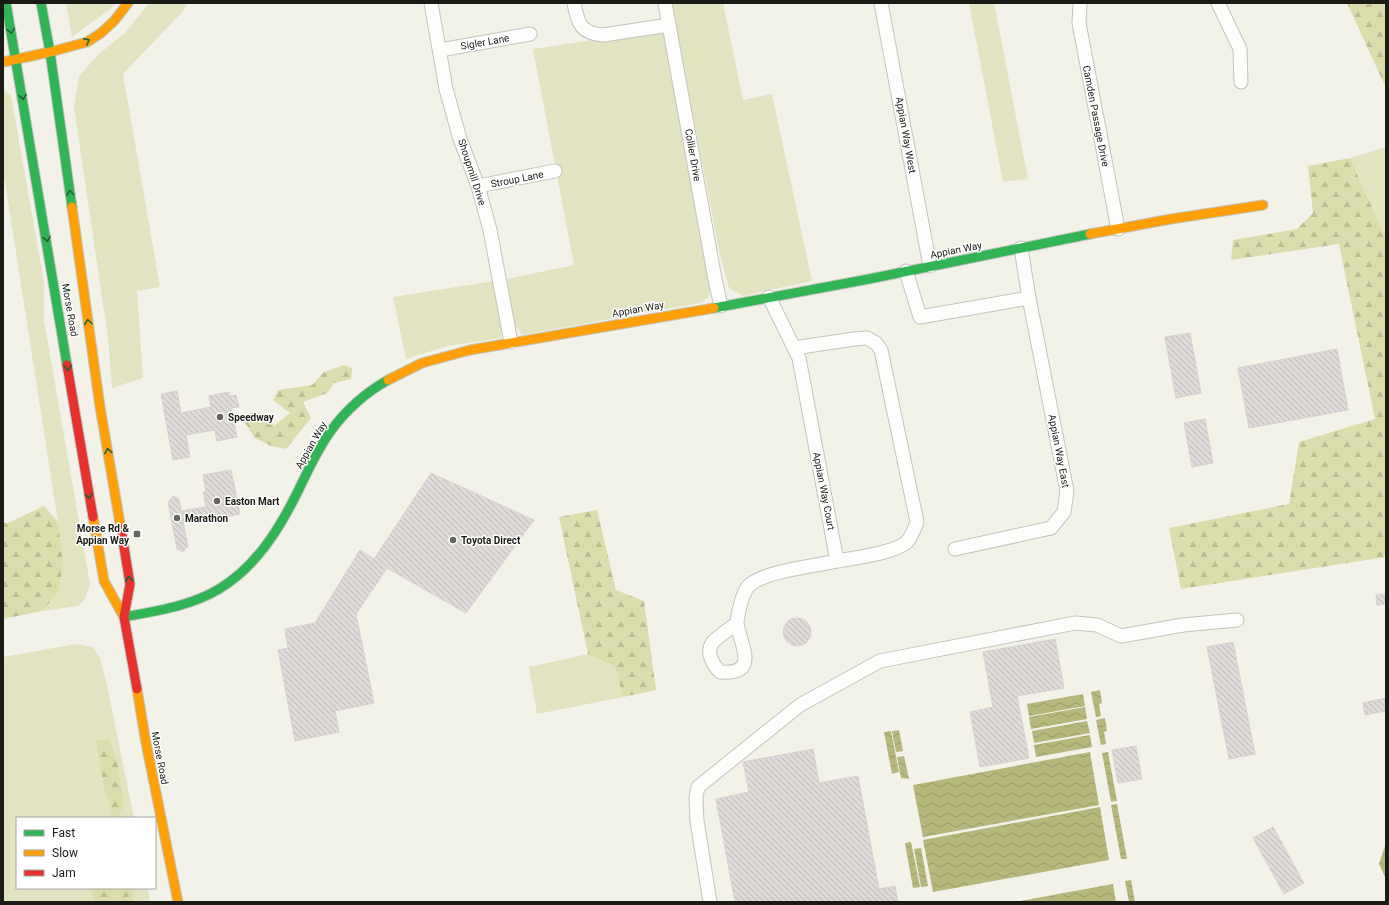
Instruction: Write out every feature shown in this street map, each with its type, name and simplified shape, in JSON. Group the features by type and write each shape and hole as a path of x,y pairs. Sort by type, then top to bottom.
{"main road":[{"name":"Morse Road","path":"6,3 104,581 124,617 146,743 178,902"},
{"name":"Morse Road","path":"41,3 50,52 100,407 130,584 124,617"},
{"path":"3,62 87,42 101,33 114,21 128,3"},
{"name":"Appian Way","path":"124,617 153,612 196,600 219,589 232,580 261,553 271,539 284,518 310,466 328,435 343,415 384,382 408,369 432,360 511,342 906,272 1118,229 1224,210 1263,205"}],"street":[{"name":"Shoupmill Drive","path":"431,3 446,89 460,139 478,186 490,230 511,342"},
{"path":"574,3 577,18 582,28 591,34 602,35 670,26"},
{"name":"Collier Drive","path":"666,3 721,306"},
{"name":"Appian Way West","path":"881,3 930,266"},
{"name":"Camden Passage Drive","path":"1080,3 1079,23 1118,229"},
{"path":"1218,3 1240,49 1241,82"},
{"name":"Sigler Lane","path":"440,50 530,34"},
{"name":"Stroup Lane","path":"478,186 555,171"},
{"name":"Appian Way East","path":"955,549 1051,528 1064,512 1067,491 1029,298 1021,248"},
{"path":"906,272 920,316 1029,298"},
{"name":"Appian Way Court","path":"769,297 799,358 837,561"},
{"path":"737,623 743,594 750,585 759,579 769,575 887,551 906,543 913,534 917,522 881,350 876,343 866,338 794,348"},
{"path":"710,902 697,821 696,797 698,787 800,706 880,661 1075,623 1096,625 1121,636 1183,625 1237,620"}],"shaded area":[{"path":"66,3 115,3 109,10 72,37"},
{"path":"149,3 188,3 182,12 123,74 160,287 137,291 143,378 112,388 108,338 74,107 79,76 99,54 126,32"},
{"path":"671,3 723,3 743,100 772,94 812,281 743,296 729,288 719,250"},
{"path":"969,3 994,3 1028,179 1003,182"},
{"path":"666,29 711,290 708,298 700,303 522,335 514,323 507,279 574,265 533,49"},
{"path":"3,88 11,96 44,282 44,321 90,584 85,599 78,606 42,611 59,592 63,562 3,169"},
{"path":"1386,147 1386,239 1350,158"},
{"path":"494,281 503,329 501,338 448,346 406,359 393,297"},
{"path":"76,644 93,647 100,658 107,685 134,817 16,817 16,889 148,889 150,902 3,902 3,657"},
{"path":"588,654 615,666 623,697 537,714 529,667"}],"green space":[{"path":"1347,3 1386,3 1386,88"},
{"path":"1350,158 1386,239 1386,557 1181,589 1169,528 1289,504 1299,442 1375,419 1339,244 1231,260 1233,240 1297,229 1313,213 1308,166"},
{"path":"344,365 352,368 351,379 334,383 327,393 303,402 311,418 286,449 271,446 255,438 244,421 252,412 269,414 274,426 290,413 273,400 278,390 312,385 324,372"},
{"path":"44,506 58,522 63,562 59,592 42,611 3,619 3,523 8,523"},
{"path":"597,510 616,590 644,601 656,690 623,697 615,666 588,654 559,517"},
{"path":"109,739 117,761 124,804 118,817 110,817 112,811 104,788 96,741"},
{"path":"90,889 132,889 134,902 94,902"}],"water":[{"path":"1100,690 1102,703 1099,704 1101,716 1096,717 1091,692"},
{"path":"1083,694 1085,706 1029,716 1027,704"},
{"path":"1085,707 1087,719 1031,729 1029,717"},
{"path":"1105,718 1107,731 1104,732 1106,744 1101,745 1096,720"},
{"path":"1087,721 1090,733 1034,743 1032,731"},
{"path":"899,730 903,751 896,752 892,731"},
{"path":"891,731 899,772 892,774 884,732"},
{"path":"1090,735 1092,747 1036,757 1034,745"},
{"path":"1090,752 1099,805 923,837 913,785"},
{"path":"1108,752 1117,801 1111,802 1102,753"},
{"path":"904,756 909,779 901,778 897,757"},
{"path":"1117,804 1127,859 1121,859 1111,805"},
{"path":"1100,807 1109,860 933,892 923,840"},
{"path":"911,842 920,887 913,888 905,843"},
{"path":"1386,843 1386,879 1379,864"},
{"path":"921,848 928,886 921,887 914,849"},
{"path":"1131,880 1135,902 1129,902 1125,881"},
{"path":"1113,884 1116,902 1015,902"}],"building":[{"path":"1190,333 1201,393 1176,398 1165,337"},
{"path":"1337,349 1348,410 1249,428 1238,368"},
{"path":"177,391 181,413 211,407 209,396 229,392 229,396 236,395 239,407 231,408 237,437 217,441 215,430 186,435 190,457 173,460 161,394"},
{"path":"1205,419 1213,463 1192,467 1184,423"},
{"path":"231,470 240,514 208,520 208,518 183,522 188,546 183,552 177,549 168,502 173,496 179,499 181,511 206,507 203,492 206,492 203,475"},
{"path":"431,473 534,520 466,613 387,568 356,614 374,703 335,711 339,732 295,741 278,650 288,648 285,629 315,623 360,550 374,559"},
{"path":"1386,594 1386,604 1377,605 1376,595"},
{"path":"797,618 807,622 811,632 807,642 797,646 787,642 783,632 787,622"},
{"path":"1055,639 1064,688 1017,696 1029,758 980,767 970,712 993,707 983,652"},
{"path":"1233,642 1255,754 1229,759 1207,647"},
{"path":"1386,698 1386,711 1365,715 1363,703"},
{"path":"1136,746 1142,779 1118,783 1112,750"},
{"path":"813,749 819,783 858,776 879,889 895,886 898,901 735,902 716,799 749,792 743,762"},
{"path":"1273,827 1304,883 1284,894 1253,838"}],"traffic: fast":[{"path":"6,3 67,365"},
{"path":"41,3 50,52 72,207"},
{"path":"714,308 869,279 1090,234"},
{"path":"124,617 173,607 197,600 219,589 244,570 266,546 275,532 291,505 317,453 330,432 356,403 388,380"}],"traffic: slow":[{"path":"3,62 87,42 101,33 114,21 128,3"},
{"path":"1090,234 1171,219 1263,205"},
{"path":"72,207 100,407 121,529"},
{"path":"388,380 422,363 470,350 714,308"},
{"path":"93,517 104,581 124,617"},
{"path":"137,689 146,743 178,902"}],"traffic: jam":[{"path":"67,365 93,517"},
{"path":"121,529 130,584 124,617 137,689"}],"place":[{"name":"Speedway","path":"220,417"},
{"name":"Easton Mart","path":"217,501"},
{"name":"Marathon","path":"177,518"},
{"name":"Morse Rd & Appian Way","path":"137,534"},
{"name":"Toyota Direct","path":"453,540"}]}
